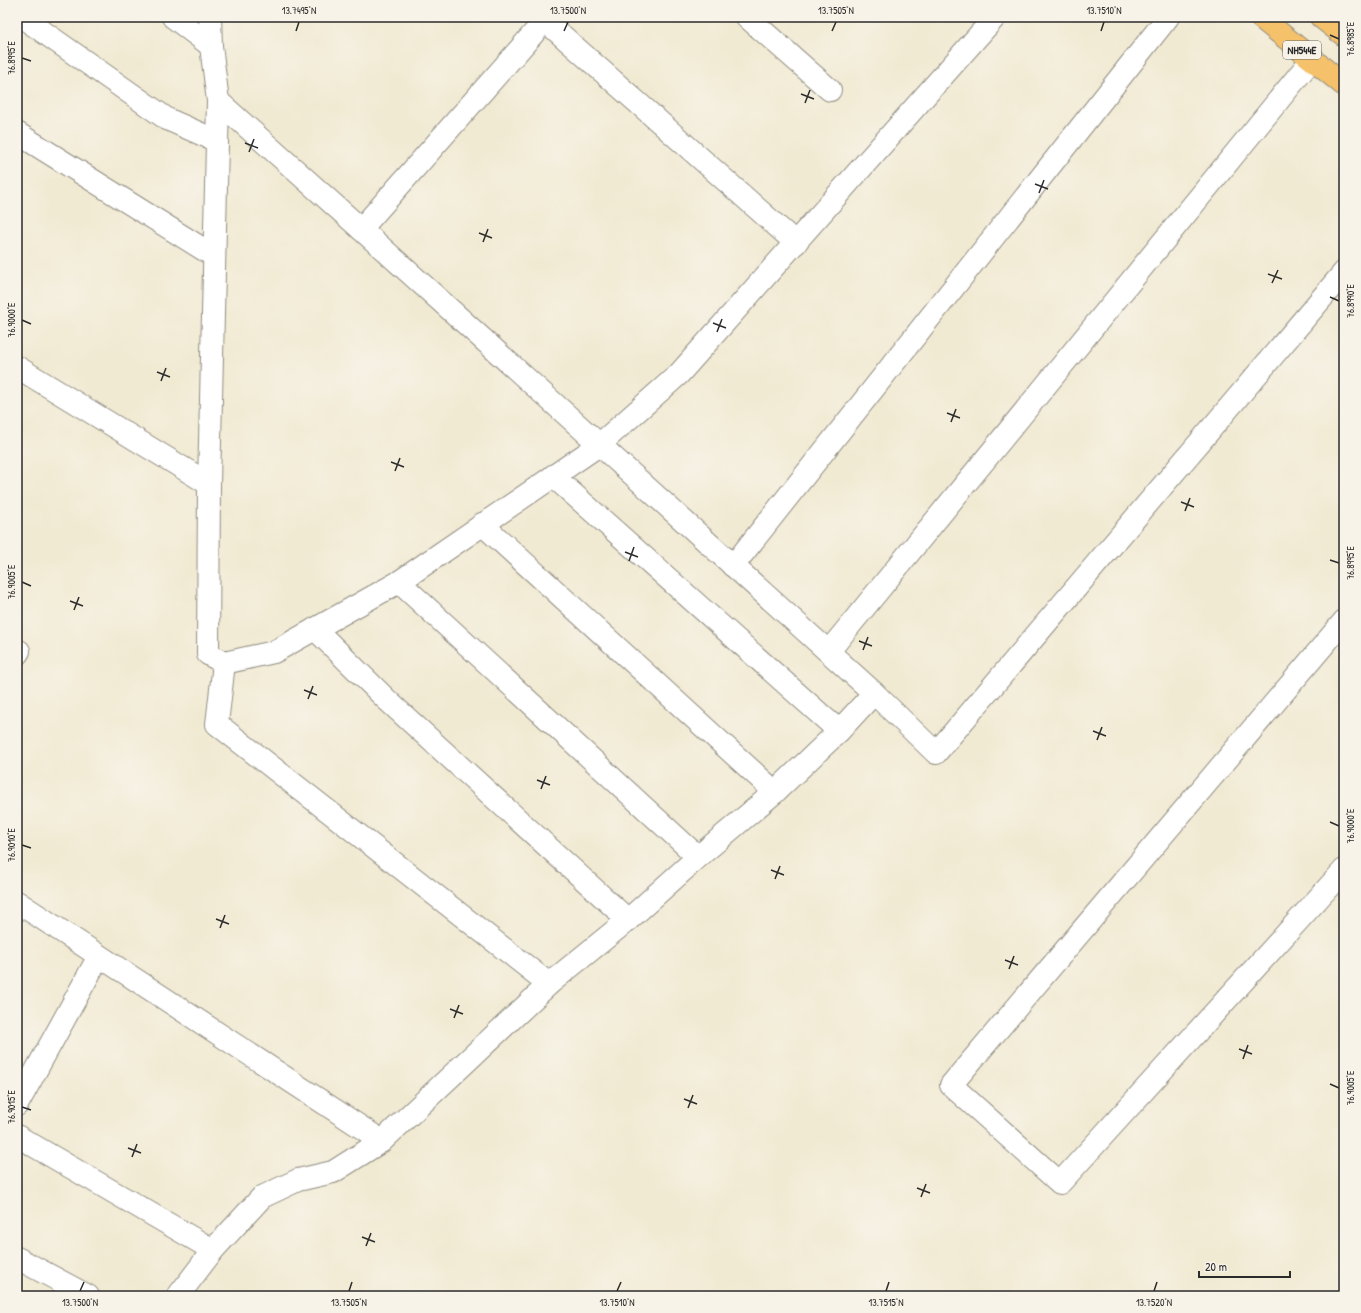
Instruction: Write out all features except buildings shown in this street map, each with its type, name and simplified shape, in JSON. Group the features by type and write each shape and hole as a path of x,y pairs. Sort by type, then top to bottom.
{"highway":[{"name":"NH544E","path":"1260,17 1344,85"}],"street":[{"path":"22,17 168,119 217,141"},
{"path":"173,17 211,46"},
{"path":"210,17 211,46 218,101 209,484 208,654 224,663 274,652 399,582 599,445 679,374 995,17"},
{"path":"747,17 830,90"},
{"path":"733,566 1168,17"},
{"path":"361,229 545,18 796,243"},
{"path":"829,651 1312,58"},
{"path":"218,101 829,651 936,753 1344,272"},
{"path":"17,133 214,256"},
{"path":"17,367 209,484"},
{"path":"553,476 839,731"},
{"path":"482,524 775,792"},
{"path":"399,582 698,857"},
{"path":"1344,621 951,1085 1060,1183 1344,870"},
{"path":"315,629 387,700 628,920"},
{"path":"224,663 216,724 550,984"},
{"path":"178,1296 213,1250 262,1197 298,1180 333,1172 382,1141 550,984 628,920 698,857 775,792 839,731 874,693"},
{"path":"17,902 382,1141"},
{"path":"17,1105 99,956"},
{"path":"17,1136 213,1250"},
{"path":"17,1258 88,1296"}]}
